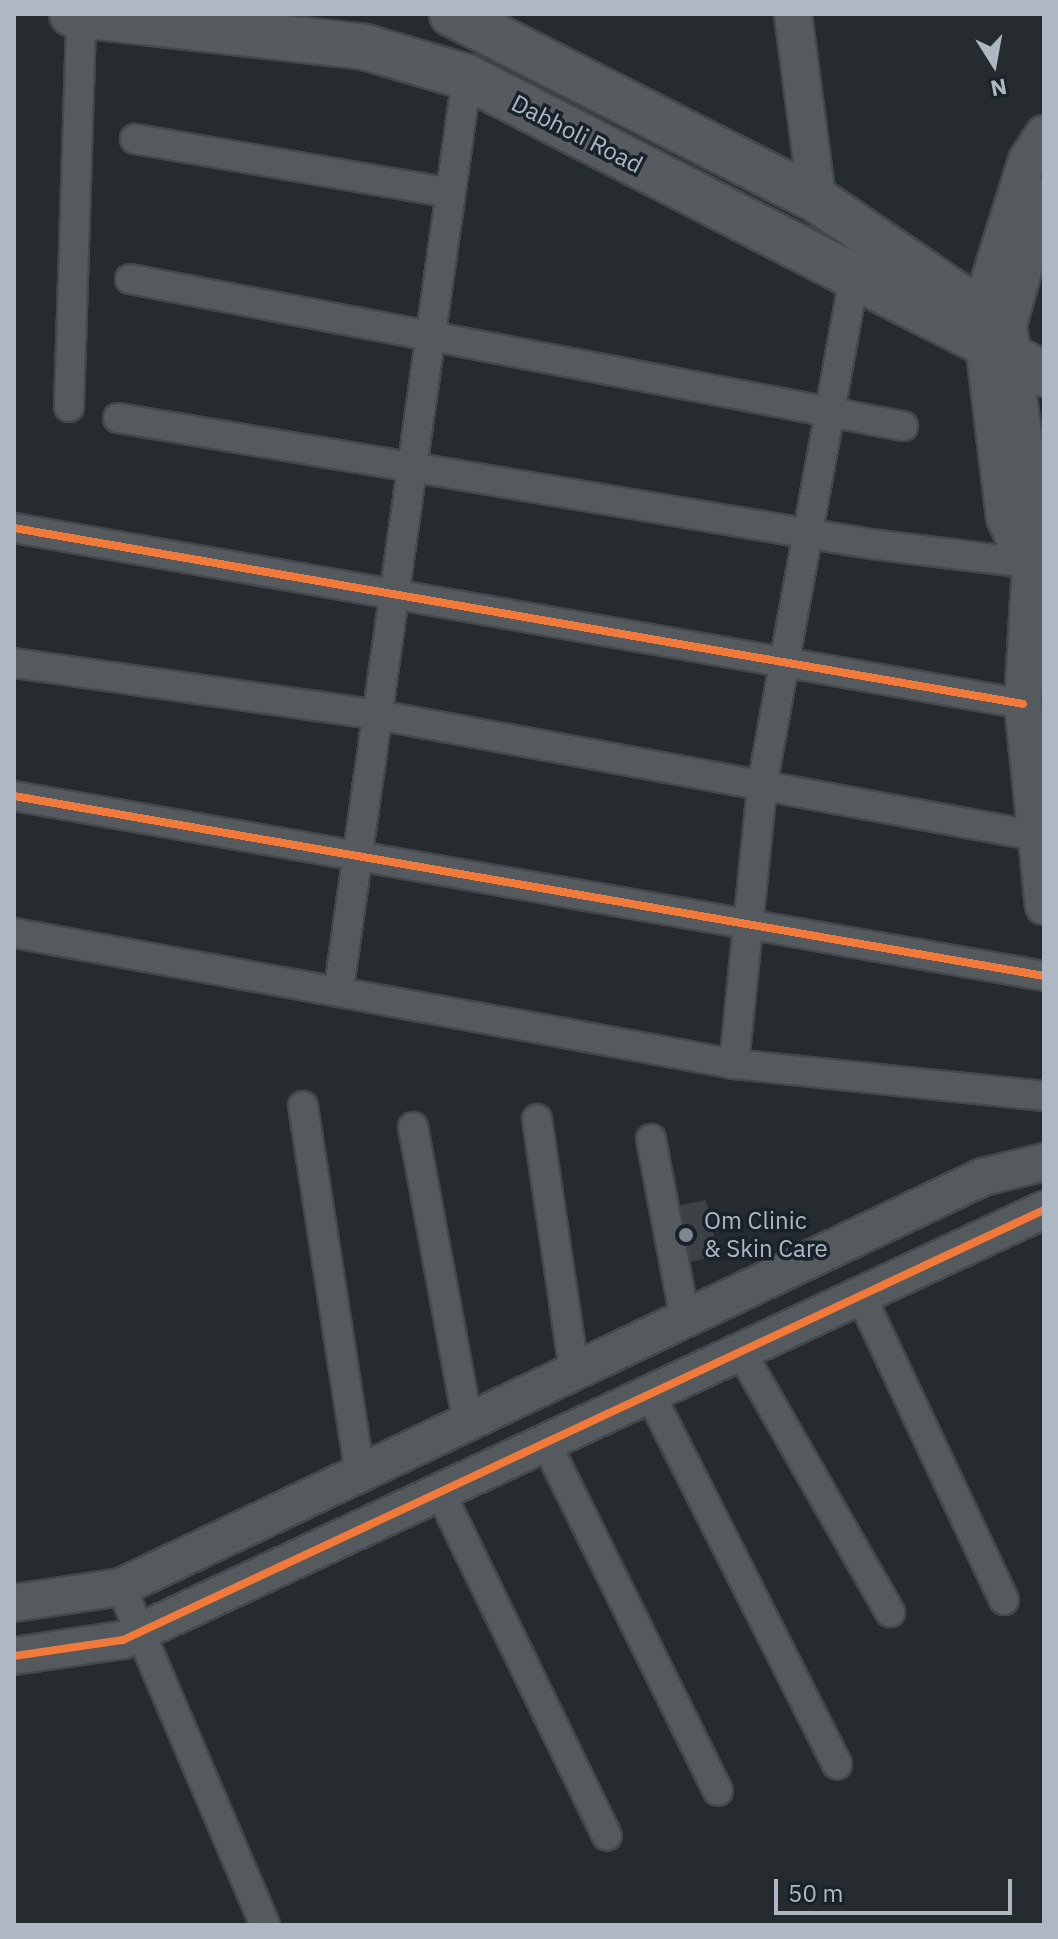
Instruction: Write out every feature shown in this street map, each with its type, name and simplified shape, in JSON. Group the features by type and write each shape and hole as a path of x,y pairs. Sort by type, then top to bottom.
{"main road":[{"path":"452,14 817,200 1012,341"},
{"name":"Dabholi Road","path":"76,15 365,47 467,77 854,278 1012,341"}],"street":[{"path":"793,14 817,200"},
{"path":"69,407 76,15"},
{"path":"339,988 467,77"},
{"path":"1044,134 1027,160 1012,341 1034,512 1026,563 1023,704 1044,906"},
{"path":"135,139 450,193"},
{"path":"1012,341 1044,195"},
{"path":"734,1064 762,786 802,533 854,278"},
{"path":"130,279 903,426"},
{"path":"118,418 413,464 802,533 1026,563"},
{"path":"14,528 1023,704"},
{"path":"14,663 378,715 1037,836"},
{"path":"14,796 1044,976"},
{"path":"14,933 339,988 734,1064 1044,1096"},
{"path":"303,1106 359,1469"},
{"path":"537,1119 574,1371"},
{"path":"413,1127 467,1417"},
{"path":"651,1139 685,1319"},
{"path":"14,1603 121,1587 467,1417 574,1371 983,1177 1044,1162"},
{"path":"14,1656 141,1631 1044,1210"},
{"path":"861,1296 1004,1600"},
{"path":"741,1352 890,1612"},
{"path":"650,1394 837,1764"},
{"path":"546,1443 718,1791"},
{"path":"440,1492 607,1836"},
{"path":"121,1587 265,1925"}],"building":[{"path":"706,1200 718,1256 678,1264 666,1208"}],"cycle path":[{"path":"14,528 1023,704"},
{"path":"14,796 1044,976"},
{"path":"14,1656 123,1640 1044,1210"}],"place":[{"name":"Om Clinic & Skin Care","path":"686,1235"}]}
